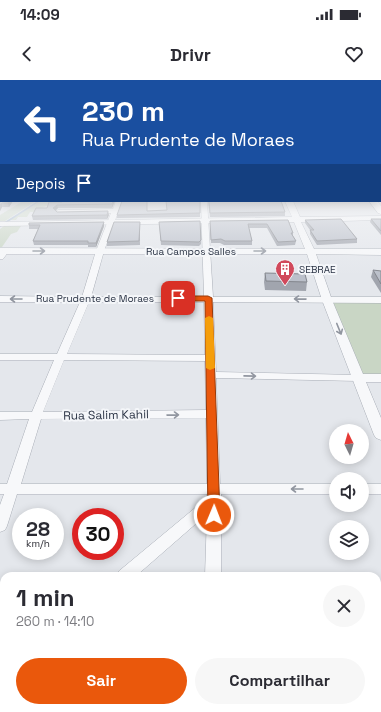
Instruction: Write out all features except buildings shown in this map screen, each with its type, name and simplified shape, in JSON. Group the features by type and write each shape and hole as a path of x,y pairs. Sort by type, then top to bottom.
{"street":[{"path":"0,526 6,490 41,402 86,298 100,251 114,216"},
{"path":"206,216 214,495 213,572"},
{"path":"0,224 381,218"},
{"path":"297,219 327,300 381,435"},
{"name":"Rua Campos Salles","path":"2,253 207,250 381,252"},
{"name":"Rua Prudente de Moraes","path":"0,298 381,300"},
{"path":"0,357 210,358"},
{"path":"211,375 381,378"},
{"name":"Rua Salim Kahil","path":"0,416 211,414"},
{"path":"6,490 214,495 329,489"},
{"path":"369,489 381,489"},
{"path":"128,572 214,495"}],"green space":[{"path":"0,216 12,216 5,221 0,221"},
{"path":"16,216 27,216 18,217 16,220 10,220"},
{"path":"4,226 21,226 17,232 11,234 2,247 0,247 0,229"},
{"path":"329,301 381,301 381,376 363,376"}],"waterway":[{"path":"0,226 15,216"}],"slow traffic":[{"path":"209,318 210,368"}],"place":[{"name":"SEBRAE","path":"285,286"}],"route":[{"path":"178,298 208,298 214,515"}]}
